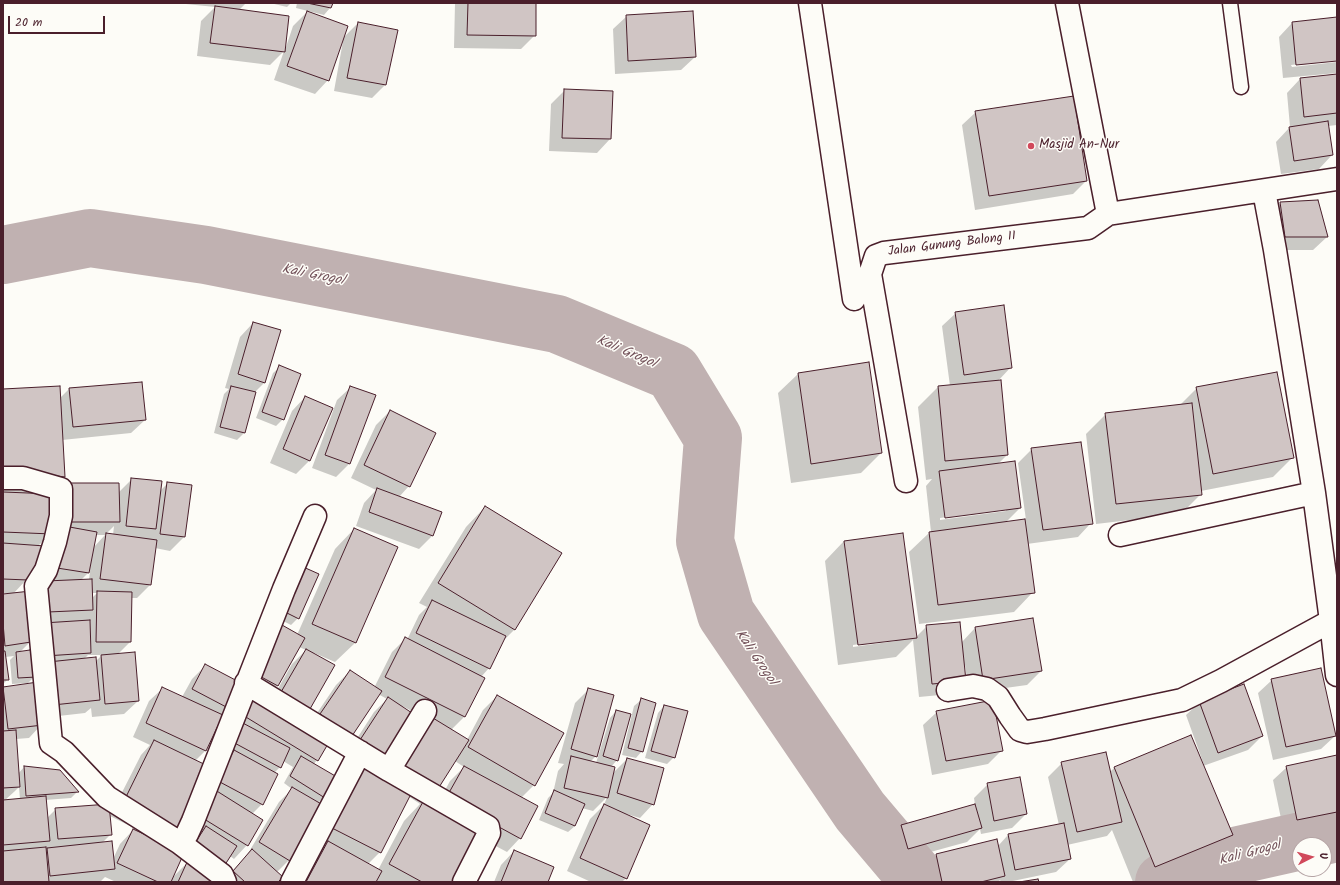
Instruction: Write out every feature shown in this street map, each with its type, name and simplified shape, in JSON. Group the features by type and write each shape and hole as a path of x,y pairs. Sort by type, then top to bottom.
{"street":[{"path":"810,3 854,299"},
{"path":"1067,3 1108,214"},
{"name":"Jalan Gunung Balong II","path":"906,481 870,274 876,256 884,253 1088,228 1108,214 1337,179"},
{"path":"1264,191 1277,258 1314,493 1337,675"},
{"path":"3,478 23,478 61,489 61,516 55,542 46,570 36,586 51,743 64,752 107,797 180,843 222,875 225,882"},
{"path":"1120,535 1314,493"},
{"path":"180,843 187,834 193,821 246,683 315,516"},
{"path":"948,690 973,686 987,689 998,696 1020,730 1026,732 1044,730 1182,700 1221,681 1331,621"},
{"path":"246,683 389,770 488,827 489,833 464,882"},
{"path":"389,770 425,711"},
{"path":"292,882 360,752"}],"lane":[{"path":"1230,3 1241,87"}],"building":[{"path":"307,3 333,3 331,8"},
{"path":"468,3 536,3 536,36 467,35"},
{"path":"215,6 289,16 285,52 210,43"},
{"path":"307,11 348,26 329,81 287,66"},
{"path":"693,11 696,57 628,61 626,15"},
{"path":"1337,17 1337,61 1296,65 1292,22"},
{"path":"358,22 398,30 386,85 347,78"},
{"path":"1337,74 1337,113 1304,117 1300,78"},
{"path":"564,89 613,91 611,139 562,138"},
{"name":"Masjid An-Nur","path":"1074,96 1087,181 989,196 975,111"},
{"path":"1328,121 1333,155 1294,161 1289,127"},
{"path":"1318,200 1328,237 1285,237 1280,202"},
{"path":"1004,305 1012,368 964,375 955,312"},
{"path":"253,322 281,330 265,383 238,374"},
{"path":"869,362 882,453 811,464 798,373"},
{"path":"279,365 301,374 284,420 262,412"},
{"path":"1277,372 1294,458 1213,474 1196,387"},
{"path":"1001,380 1008,455 945,461 938,386"},
{"path":"142,382 146,420 73,427 69,388"},
{"path":"60,386 65,477 3,470 3,389"},
{"path":"231,386 256,392 245,433 220,427"},
{"path":"350,386 376,395 350,464 325,455"},
{"path":"305,396 333,408 310,461 283,449"},
{"path":"1192,403 1202,495 1116,504 1105,413"},
{"path":"390,410 436,433 410,487 364,465"},
{"path":"1081,442 1093,524 1043,530 1031,448"},
{"path":"1015,461 1021,508 945,518 939,471"},
{"path":"131,478 162,481 156,529 126,526"},
{"path":"167,482 192,485 185,537 160,534"},
{"path":"68,483 119,483 120,522 68,522"},
{"path":"377,488 442,512 433,536 369,512"},
{"path":"3,492 53,494 52,534 3,532"},
{"path":"485,506 562,553 515,630 438,583"},
{"path":"1025,519 1035,593 938,605 929,532"},
{"path":"64,526 97,532 89,573 57,568"},
{"path":"354,528 398,547 356,643 312,624"},
{"path":"106,533 157,540 151,585 100,579"},
{"path":"903,533 917,638 858,645 844,541"},
{"path":"3,543 45,546 28,580 3,579"},
{"path":"301,566 319,574 299,619 281,610"},
{"path":"92,579 93,610 48,612 46,581"},
{"path":"31,591 31,642 5,646 3,594"},
{"path":"97,591 132,592 131,642 96,642"},
{"path":"432,600 506,636 490,669 416,633"},
{"path":"1033,618 1042,671 983,680 975,627"},
{"path":"90,620 91,653 45,656 43,623"},
{"path":"960,622 966,681 932,684 926,625"},
{"path":"282,625 305,638 278,686 254,673"},
{"path":"405,637 485,678 465,717 385,677"},
{"path":"306,649 335,665 306,716 277,699"},
{"path":"30,650 33,655 36,677 18,678 16,652"},
{"path":"3,651 5,651 9,680 3,680"},
{"path":"135,652 139,701 105,704 101,655"},
{"path":"96,657 100,700 53,705 48,662"},
{"path":"205,664 243,684 230,709 192,689"},
{"path":"1321,668 1336,736 1286,747 1271,679"},
{"path":"350,670 382,691 352,736 320,714"},
{"path":"38,682 43,725 8,729 3,687"},
{"path":"1244,684 1263,736 1218,753 1199,701"},
{"path":"162,687 223,715 206,751 146,723"},
{"path":"250,687 332,737 318,761 236,711"},
{"path":"588,688 614,695 597,757 571,749"},
{"path":"497,695 564,733 535,786 468,747"},
{"path":"388,697 418,717 390,760 360,740"},
{"path":"641,698 656,703 643,752 628,748"},
{"path":"993,700 1003,751 946,761 936,711"},
{"path":"664,705 688,711 675,758 651,751"},
{"path":"616,710 631,714 618,761 603,756"},
{"path":"428,715 469,740 436,792 396,766"},
{"path":"239,721 290,748 281,768 229,740"},
{"path":"16,730 20,787 3,788 3,731"},
{"path":"1191,735 1233,835 1155,867 1114,767"},
{"path":"154,740 208,766 177,829 123,803"},
{"path":"234,750 278,774 263,805 218,781"},
{"path":"1106,752 1122,822 1077,832 1061,762"},
{"path":"1337,755 1337,812 1297,820 1286,766"},
{"path":"301,756 337,777 325,798 290,776"},
{"path":"571,756 615,767 608,798 564,788"},
{"path":"627,758 664,768 654,805 617,793"},
{"path":"24,766 60,770 79,792 26,796"},
{"path":"464,766 538,806 521,839 446,798"},
{"path":"363,767 412,792 381,853 332,828"},
{"path":"1020,777 1027,814 994,821 987,783"},
{"path":"292,787 323,805 290,861 259,842"},
{"path":"212,788 263,820 248,846 196,814"},
{"path":"554,790 585,804 575,826 545,813"},
{"path":"46,796 50,841 3,845 3,800"},
{"path":"424,800 481,831 453,882 422,882 389,864"},
{"path":"109,804 112,835 58,839 55,808"},
{"path":"604,804 650,825 627,879 580,858"},
{"path":"975,804 982,828 908,849 901,825"},
{"path":"1064,823 1071,859 1015,870 1008,834"},
{"path":"206,826 237,846 221,871 190,851"},
{"path":"133,829 184,853 171,882 158,882 117,863"},
{"path":"997,839 1005,876 981,882 942,882 936,854"},
{"path":"112,841 115,869 50,876 47,848"},
{"path":"328,841 382,871 376,882 306,882"},
{"path":"46,847 49,882 3,882 3,851"},
{"path":"252,849 283,877 278,882 245,882 233,871"},
{"path":"514,850 554,867 548,882 501,882"},
{"path":"188,860 215,882 178,882"},
{"path":"1038,879 1039,882 1019,882"}],"waterway":[{"name":"Kali Grogol","path":"3,255 90,238 206,255 557,324 673,372 713,438 705,541 726,614 860,811 920,882"},
{"name":"Kali Grogol","path":"1164,882 1239,855 1337,833"}],"place":[{"name":"Masjid An-Nur","path":"1031,146"}]}
